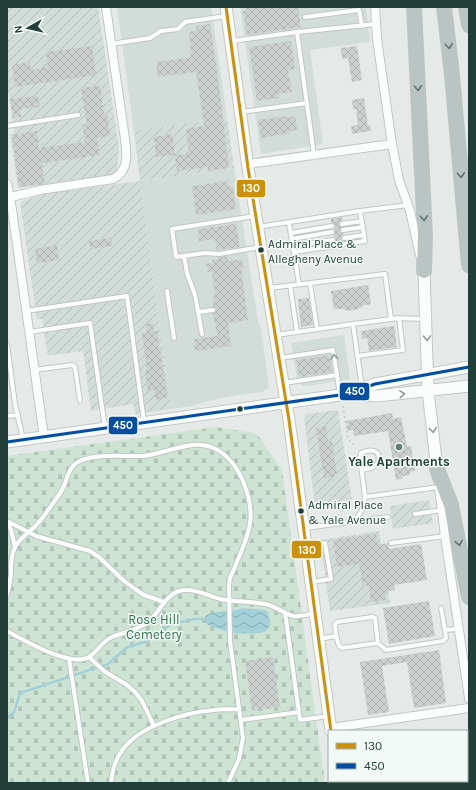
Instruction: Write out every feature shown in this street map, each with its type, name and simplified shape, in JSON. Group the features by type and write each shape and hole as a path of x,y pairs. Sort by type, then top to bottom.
{"highway":[{"path":"414,7 425,236 424,271"},
{"path":"444,7 452,75 469,265"},
{"path":"466,7 469,25"},
{"path":"437,469 451,505 469,597"}],"main road":[{"path":"226,11 248,164 286,403 331,730"},
{"path":"424,271 428,391 437,469"},
{"path":"343,398 375,384 469,367"},
{"path":"7,442 319,398 377,396 469,386"}],"street":[{"path":"8,197 40,190 113,179 119,176 123,171 126,156 126,145 106,7"},
{"path":"375,7 392,144 399,180 408,205 424,271"},
{"path":"248,164 392,144"},
{"path":"7,184 44,437"},
{"path":"437,469 445,536 469,698"},
{"path":"331,730 469,708"}],"lane":[{"path":"305,17 359,10 362,26"},
{"path":"111,44 150,38 160,31 178,29 185,22 226,11"},
{"path":"230,41 376,24"},
{"path":"297,32 314,155"},
{"path":"241,112 307,103"},
{"path":"7,126 78,115"},
{"path":"261,247 219,254 205,253 176,257 172,229 257,221 289,223 360,211 408,205"},
{"path":"345,244 365,241 360,211"},
{"path":"342,224 362,221"},
{"path":"289,223 299,284"},
{"path":"291,233 332,226"},
{"path":"343,230 363,227"},
{"path":"292,239 332,232"},
{"path":"344,238 364,234"},
{"path":"293,246 333,240"},
{"path":"294,252 334,246"},
{"path":"184,256 187,272 195,296 202,334"},
{"path":"267,288 385,274 392,319"},
{"path":"310,283 317,329"},
{"path":"290,286 296,332"},
{"path":"168,290 174,338"},
{"path":"26,311 127,296 144,423"},
{"path":"198,312 213,310"},
{"path":"357,356 403,350 399,318"},
{"path":"275,335 399,318 426,319"},
{"path":"29,332 90,323 105,428"},
{"path":"352,324 362,389"},
{"path":"7,344 15,404 23,440"},
{"path":"278,358 333,350 343,398"},
{"path":"34,370 72,365 76,367 80,401"},
{"path":"282,383 337,375"},
{"path":"7,416 18,415"},
{"path":"7,595 10,584 9,566 15,547 20,540 38,524 64,486 71,469 76,464 94,457 109,455 144,456 159,454 195,445 210,446 226,457 235,466 246,486 250,514 248,533 230,578 230,636 243,738 242,748 236,769 228,783"},
{"path":"355,522 362,510 365,497 360,457 361,453 366,450 374,451 378,456 378,463 372,468 362,470"},
{"path":"365,497 439,487"},
{"path":"415,514 442,510"},
{"path":"303,528 388,517"},
{"path":"7,521 28,532 51,541 90,551 99,556 124,581 135,589 144,595 164,602"},
{"path":"7,521 15,547"},
{"path":"391,543 445,536"},
{"path":"306,546 325,543 331,579 310,582"},
{"path":"7,631 45,650 70,658 84,659 89,657 102,643 110,638 142,627 174,592 193,590 220,599 268,605 294,616 315,614"},
{"path":"378,643 342,648 336,636 335,624 337,622 372,617 375,618 378,643 386,650 443,641 446,638 441,608"},
{"path":"285,612 300,720 329,716"},
{"path":"445,630 458,628"},
{"path":"318,639 336,636"},
{"path":"89,657 104,671 127,685 136,693 142,701 154,726"},
{"path":"70,658 88,783"},
{"path":"111,783 115,764 122,749 129,742 154,726 198,712 239,709"},
{"path":"241,720 299,712"}],"path":[{"path":"343,398 348,439 354,445"}],"shaded area":[{"path":"7,7 98,7 119,147 117,171 111,175 18,188 10,134 14,133 7,83"},
{"path":"117,7 211,7 227,118 134,131"},
{"path":"240,7 366,7 370,42 310,50 323,144 261,154"},
{"path":"227,118 234,168 140,181 134,131"},
{"path":"234,168 258,321 261,328 269,387 262,392 220,398 192,406 171,409 140,181"},
{"path":"140,181 171,409 135,414 133,404 91,411 83,351 48,356 42,319 37,319 20,202 39,195"},
{"path":"344,335 350,379 302,386 297,380 291,343"},
{"path":"338,410 352,500 315,505 304,418 306,414"},
{"path":"429,500 433,523 393,529 390,506"},
{"path":"379,531 390,603 330,611 320,540"}],"green space":[{"name":"Rose Hill Cemetery","path":"216,427 255,433 282,470 325,783 7,783 7,456"}],"water":[{"path":"243,608 265,610 268,612 270,625 265,632 235,633 206,624 205,616"}],"building":[{"path":"245,7 298,7 301,27 247,35 243,11 246,11"},
{"path":"210,24 229,168 208,171 208,167 177,171 175,155 189,154 186,129 204,126 196,72 158,77 156,62 191,57 189,32 197,31 196,26"},
{"path":"291,41 295,69 288,70 292,92 278,94 279,98 257,101 249,47"},
{"path":"92,46 96,75 15,87 12,65 30,62 31,70 48,67 46,52"},
{"path":"357,46 362,80 352,82 348,58 342,59 341,48"},
{"path":"100,86 104,114 107,114 110,136 97,138 100,155 42,163 45,184 19,187 12,135 37,131 39,148 85,142 82,125 87,124 81,88"},
{"path":"38,96 40,107 20,109 21,117 13,118 10,99"},
{"path":"364,98 368,126 370,125 371,131 352,134 351,126 358,125 356,109 353,109 352,100"},
{"path":"295,116 297,130 290,131 290,133 261,138 258,120"},
{"path":"172,134 175,155 156,157 154,137"},
{"path":"228,181 229,187 233,186 236,209 196,215 192,186"},
{"path":"342,217 339,224 341,227 340,232 344,233 341,238 343,241 343,247 337,247 337,244 335,243 336,239 333,235 335,233 335,225 331,223 331,219"},
{"path":"236,224 240,247 217,250 215,239 199,241 198,229"},
{"path":"111,238 112,246 90,249 89,241"},
{"path":"57,245 59,260 37,263 35,249"},
{"path":"227,256 228,261 242,259 244,267 241,267 248,320 228,323 231,346 195,351 194,339 217,336 213,313 216,312 216,309 212,307 212,302 214,302 213,295 215,295 212,272 208,272 206,264 213,263 212,260 218,259 218,257"},
{"path":"368,285 371,304 362,306 362,308 358,308 359,309 347,311 343,309 334,309 331,291"},
{"path":"309,298 313,325 301,327 298,299"},
{"path":"153,323 154,332 157,331 168,398 156,400 154,390 148,391 142,333 147,333 146,324"},
{"path":"394,326 397,347 369,351 367,338 362,339 361,331"},
{"path":"329,355 332,372 299,377 296,360"},
{"name":"Yale Apartments","path":"392,413 393,419 401,417 407,447 411,446 415,471 410,472 410,475 402,476 403,478 396,480 388,431 354,436 353,430 348,431 346,421"},
{"path":"326,426 328,442 332,441 337,476 324,478 316,428"},
{"path":"376,534 378,545 388,543 389,549 421,544 427,580 394,585 395,590 385,592 386,600 371,602 369,586 363,586 359,564 337,567 333,540"},
{"path":"429,601 435,636 389,644 383,608"},
{"path":"439,650 446,703 414,708 407,662 382,666 389,712 368,715 360,662"},
{"path":"273,657 280,707 252,711 245,661"}],"waterway":[{"path":"7,718 14,712 20,693 108,664 126,648 150,640 171,624 195,619 205,619"}],"transit line":[{"name":"130","path":"226,7 248,168 289,420 331,730"},
{"name":"450","path":"7,442 347,394 375,384 469,367"}],"place":[{"name":"Admiral Place & Allegheny Avenue","path":"261,250"},
{"name":"Yale Apartments","path":"399,447"},
{"name":"Admiral Place & Yale Avenue","path":"301,511"}]}
